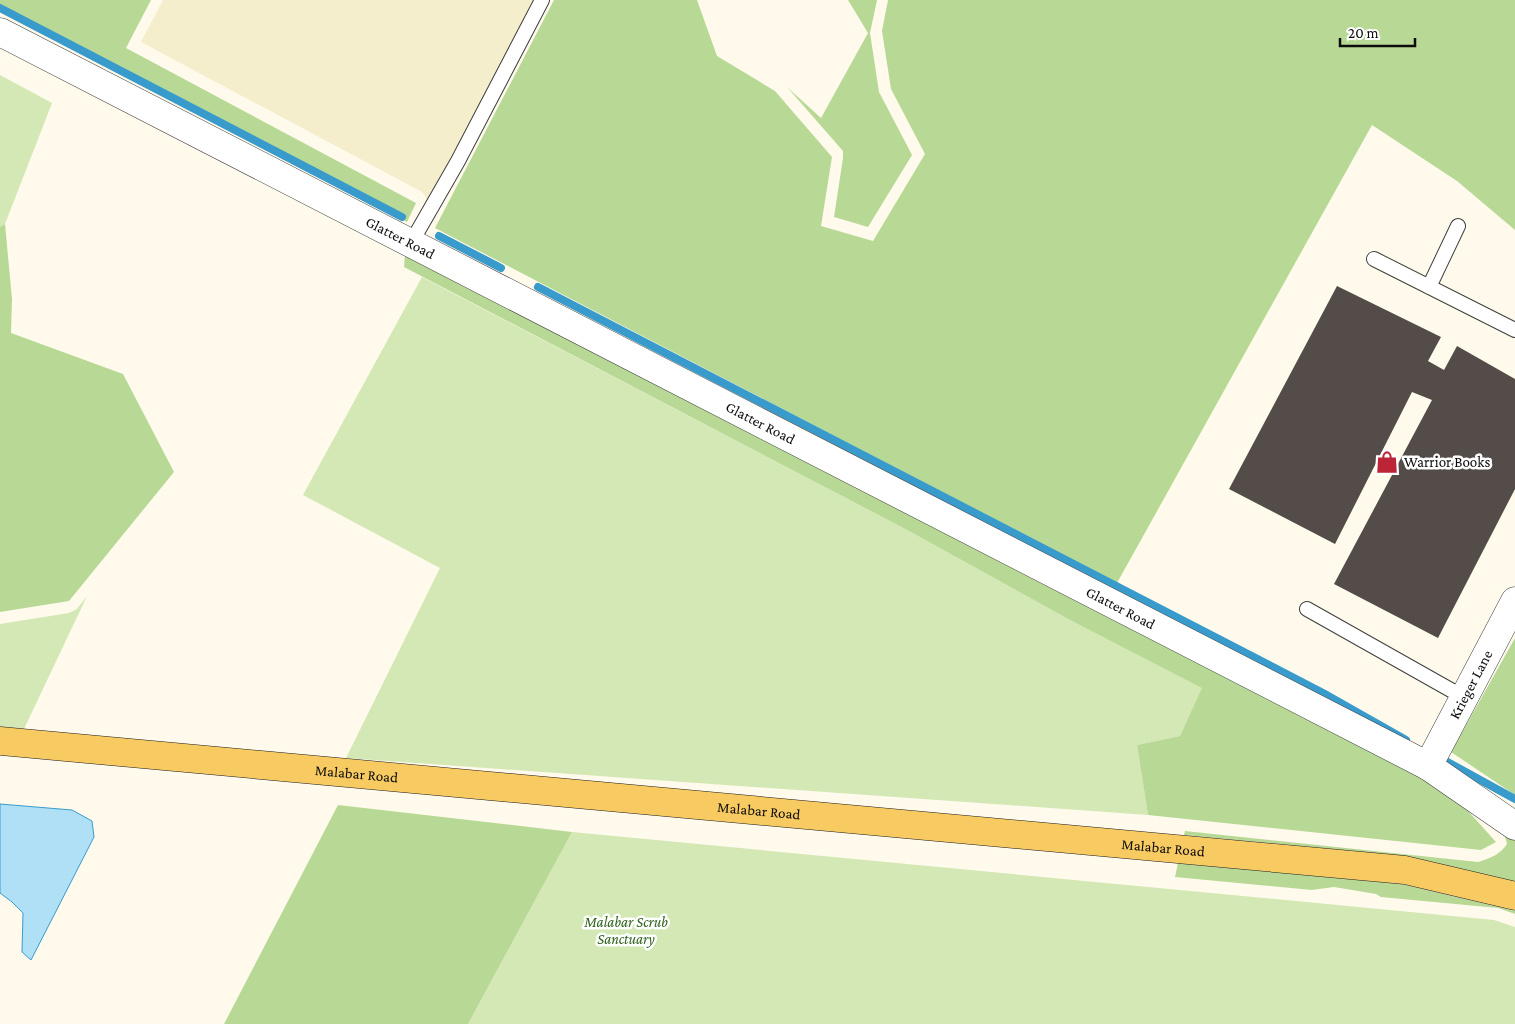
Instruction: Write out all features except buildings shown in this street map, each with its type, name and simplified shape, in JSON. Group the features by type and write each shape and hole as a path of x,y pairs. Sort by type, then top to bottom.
{"main road":[{"name":"Malabar Road","path":"0,742 1406,870 1515,896"}],"street":[{"name":"Glatter Road","path":"0,32 1428,766 1515,826"},
{"name":"Krieger Lane","path":"1428,766 1515,601"}],"lane":[{"path":"411,243 458,161 542,0"},
{"path":"1429,287 1458,226"},
{"path":"1374,259 1515,330"},
{"path":"1307,609 1465,698"}],"shaded area":[{"path":"163,0 541,0 427,205 426,197 422,192 141,42"}],"green space":[{"path":"0,0 151,0 126,48 416,203 407,222 0,6"},
{"path":"554,0 697,0 717,56 775,91 832,157 821,226 873,241 925,154 891,89 882,31 888,0 1515,0 1515,230 1457,181 1372,125 1117,583 435,228"},
{"path":"848,0 877,0 870,33 879,92 912,155 868,227 834,217 843,151 787,87 821,118 868,33"},
{"path":"0,75 52,103 5,224 0,227"},
{"path":"5,224 12,299 11,333 123,374 174,472 69,601 0,612 0,227"},
{"path":"405,254 1423,775 1468,811 1496,842 1481,850 1148,815 1137,745 1180,736 1202,688 1068,619 909,531 404,267"},
{"path":"422,277 909,531 1068,619 1203,688 1180,736 1137,745 1148,815 346,758 440,568 303,495"},
{"path":"87,596 24,729 0,727 0,624 69,613 77,609"},
{"path":"1515,638 1515,795 1451,752"},
{"path":"338,805 572,832 468,1024 224,1024"},
{"path":"1515,810 1515,882 1408,856 1184,835 1185,831 1478,862 1494,856 1507,844 1504,833"},
{"name":"Malabar Scrub Sanctuary","path":"572,832 1494,920 1515,927 1515,1024 468,1024"},
{"path":"1178,863 1402,884 1515,911 1515,914 1498,908 1381,897 1376,894 1334,887 1312,890 1175,877"}],"water":[{"path":"0,804 72,810 92,821 94,837 31,960 22,952 23,913 0,893"}],"waterway":[{"path":"0,8 402,217"},
{"path":"439,236 501,268"},
{"path":"538,287 1323,693 1406,740"},
{"path":"1442,759 1515,799"}],"place":[{"name":"Warrior Books","path":"1387,462"}]}
